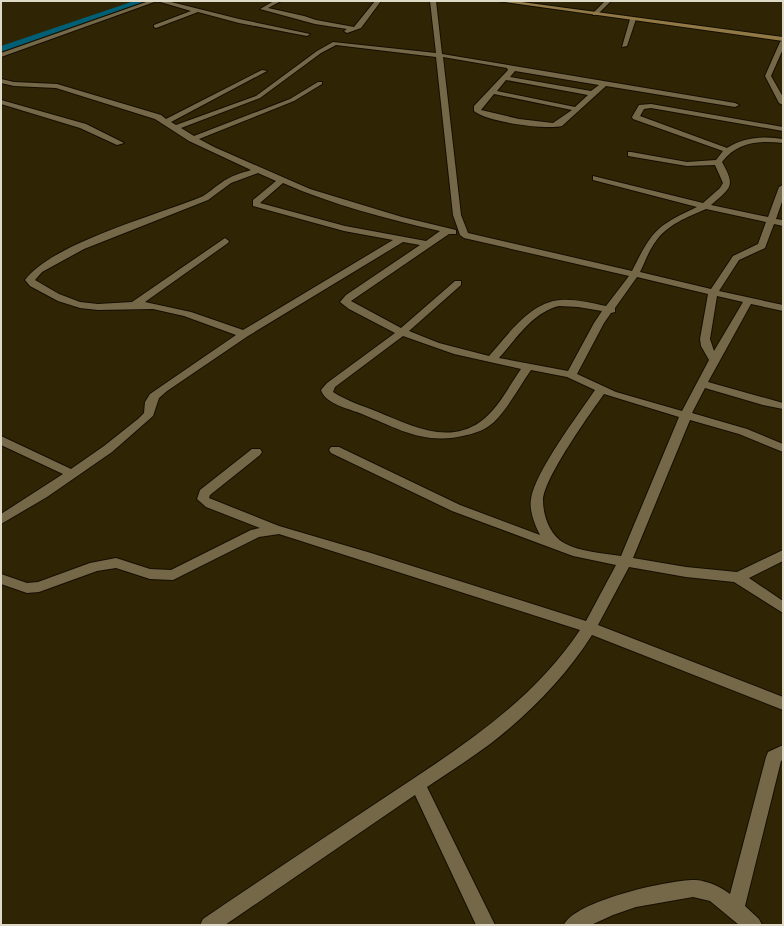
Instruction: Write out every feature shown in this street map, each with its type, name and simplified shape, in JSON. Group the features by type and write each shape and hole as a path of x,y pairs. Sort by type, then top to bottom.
{"main road":[{"path":"500,1 783,39"}],"street":[{"path":"1,55 154,1"},
{"path":"160,1 196,11 307,34"},
{"path":"278,1 263,9 298,16 315,22 353,28 359,27 378,1"},
{"path":"433,1 457,215 464,235"},
{"path":"595,14 608,1"},
{"path":"156,26 196,11"},
{"path":"624,46 633,19"},
{"path":"177,127 258,97 353,28"},
{"path":"339,38 735,105"},
{"path":"783,42 769,72 769,80 783,102"},
{"path":"511,68 506,78 477,108 478,111 546,127 560,124 591,93 605,83"},
{"path":"166,121 264,71"},
{"path":"506,78 591,93"},
{"path":"769,80 783,82"},
{"path":"1,81 11,84 42,84 57,86 166,121 192,138 258,170 350,206 464,235 783,308"},
{"path":"192,138 276,107 304,94 320,83"},
{"path":"1,88 11,84"},
{"path":"493,92 575,109"},
{"path":"1,102 83,126 120,143"},
{"path":"729,151 646,122 636,117 636,115 642,107 651,106 783,129"},
{"path":"631,154 687,164 718,162 729,151 744,142 755,139 783,141"},
{"path":"571,375 599,323 611,310 634,275 651,241 672,221 705,206 724,188 727,183 726,177 718,162"},
{"path":"244,334 198,317 152,306 136,304 99,306 79,305 33,284 30,280 31,276 37,270 77,249 205,198 214,193 223,184 258,170"},
{"path":"596,178 705,206 783,223"},
{"path":"282,180 256,202 256,204 344,228 428,244"},
{"path":"715,361 706,346 705,339 713,293 736,258 762,246 766,238 770,220 783,188"},
{"path":"448,230 348,297 346,302 352,307 402,332 434,344 492,360 571,375 601,390 686,414 770,442 783,448"},
{"path":"1,520 108,449 146,417 154,396 163,389 244,334 401,239"},
{"path":"136,304 225,241"},
{"path":"458,283 402,332 331,385 327,390 328,394 345,403 419,433 437,435 453,434 469,431 484,424 495,414 528,366"},
{"path":"209,925 485,739 523,707 556,672 590,628 626,561 686,414 748,301"},
{"path":"492,360 535,314 544,307 558,303 574,303 611,310"},
{"path":"703,384 767,403 783,406"},
{"path":"559,546 546,534 540,520 537,500 542,483 568,437 601,390"},
{"path":"1,440 72,474"},
{"path":"335,450 462,511 578,553 686,572 737,577 750,573 783,555"},
{"path":"256,452 204,493 203,499 210,504 279,530 366,556 590,628 783,704"},
{"path":"1,579 27,588 39,587 95,566 116,563 150,574 173,575 256,533 279,530"},
{"path":"737,577 783,608"},
{"path":"736,910 774,757 783,752"},
{"path":"418,785 486,925"},
{"path":"573,925 620,903 651,893 696,888 710,892 725,900 753,925"}],"waterway":[{"path":"1,49 142,1"}]}
